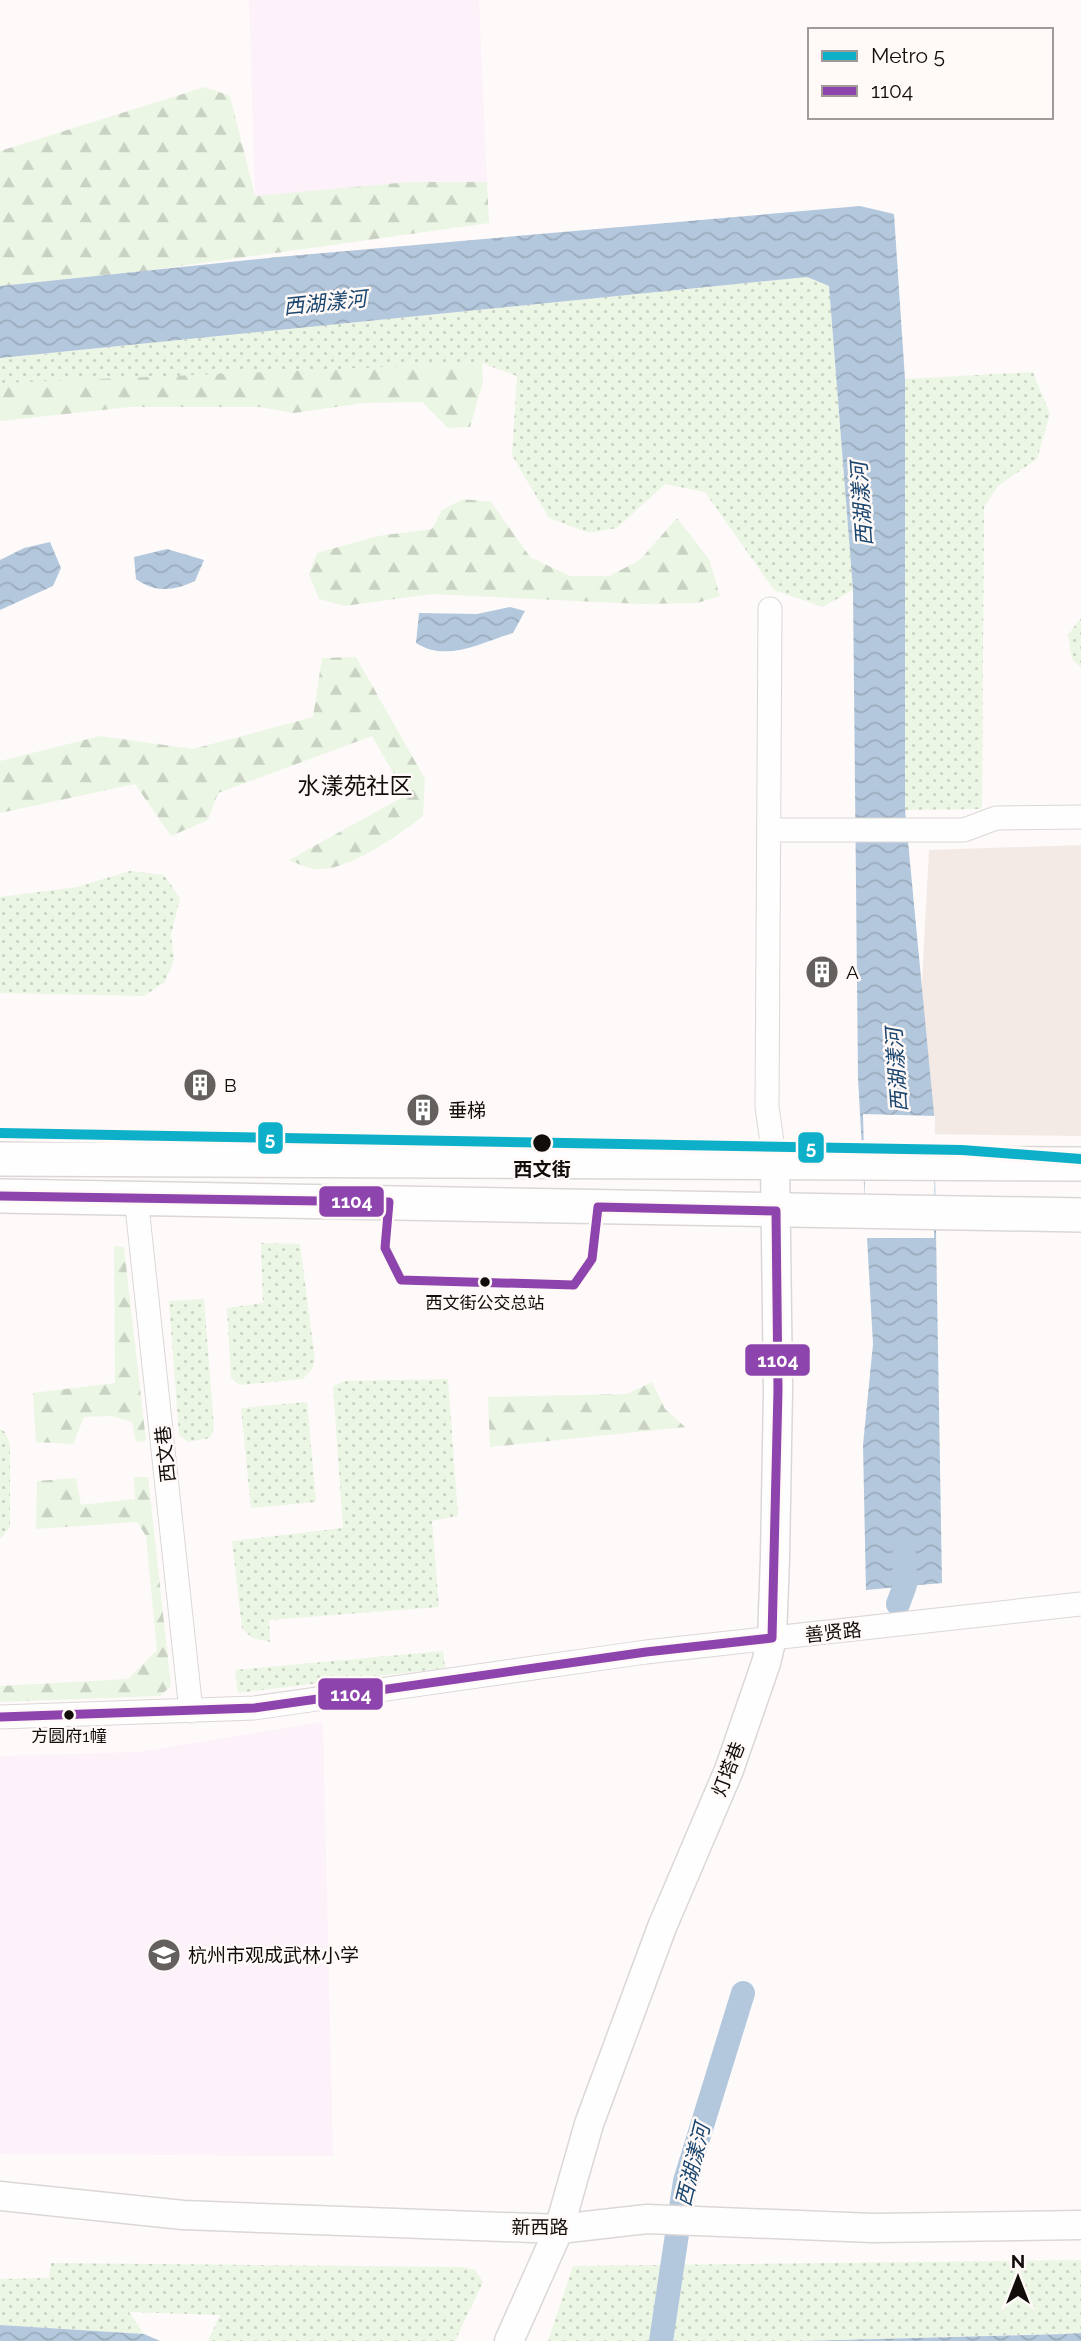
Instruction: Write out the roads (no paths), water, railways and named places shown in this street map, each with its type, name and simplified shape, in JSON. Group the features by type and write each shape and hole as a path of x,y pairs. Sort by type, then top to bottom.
{"main road":[{"path":"0,1159 1081,1164"},
{"path":"0,1196 1081,1215"}],"street":[{"path":"770,609 767,1107 775,1163"},
{"path":"769,831 964,830 996,818 1081,817"},
{"name":"灯塔巷","path":"509,2341 559,2229 589,2124 662,1927 729,1770 772,1639 778,1390 775,1163"},
{"name":"西文巷","path":"136,1197 191,1711"},
{"name":"善贤路","path":"0,1717 254,1708 646,1652 1081,1604"},
{"name":"新西路","path":"0,2196 183,2215 559,2229 647,2219 873,2228 1081,2225"}],"water":[{"path":"860,206 894,214 905,379 905,810 934,1114 942,1583 866,1590 863,1445 873,1344 858,1078 853,590 829,286 807,277 0,358 0,286 278,257"},
{"path":"50,542 61,568 53,586 0,610 0,560 24,548"},
{"path":"167,549 204,560 195,581 165,589 150,587 136,579 134,557"},
{"path":"510,607 525,611 513,633 452,651 428,649 416,643 419,613 477,614"},
{"path":"0,2325 144,2334 160,2341 0,2341"},
{"path":"1081,2333 1081,2341 802,2341 1064,2334"}],"waterway":[{"name":"西湖漾河","path":"898,1604 905,1585 904,1555"},
{"name":"西湖漾河","path":"661,2341 685,2181 743,1993"}],"metro line":[{"name":"5","path":"0,1133 962,1150 1081,1159"}],"place":[{"name":"A","path":"822,972"},
{"name":"B","path":"200,1085"},
{"name":"垂梯","path":"423,1110"},
{"name":"西文街","path":"542,1143"},
{"name":"西文街公交总站","path":"485,1282"},
{"name":"方圆府1幢","path":"69,1715"},
{"name":"杭州市观成武林小学","path":"164,1955"}],"district":[{"name":"水漾苑社区","path":"355,786"}]}
